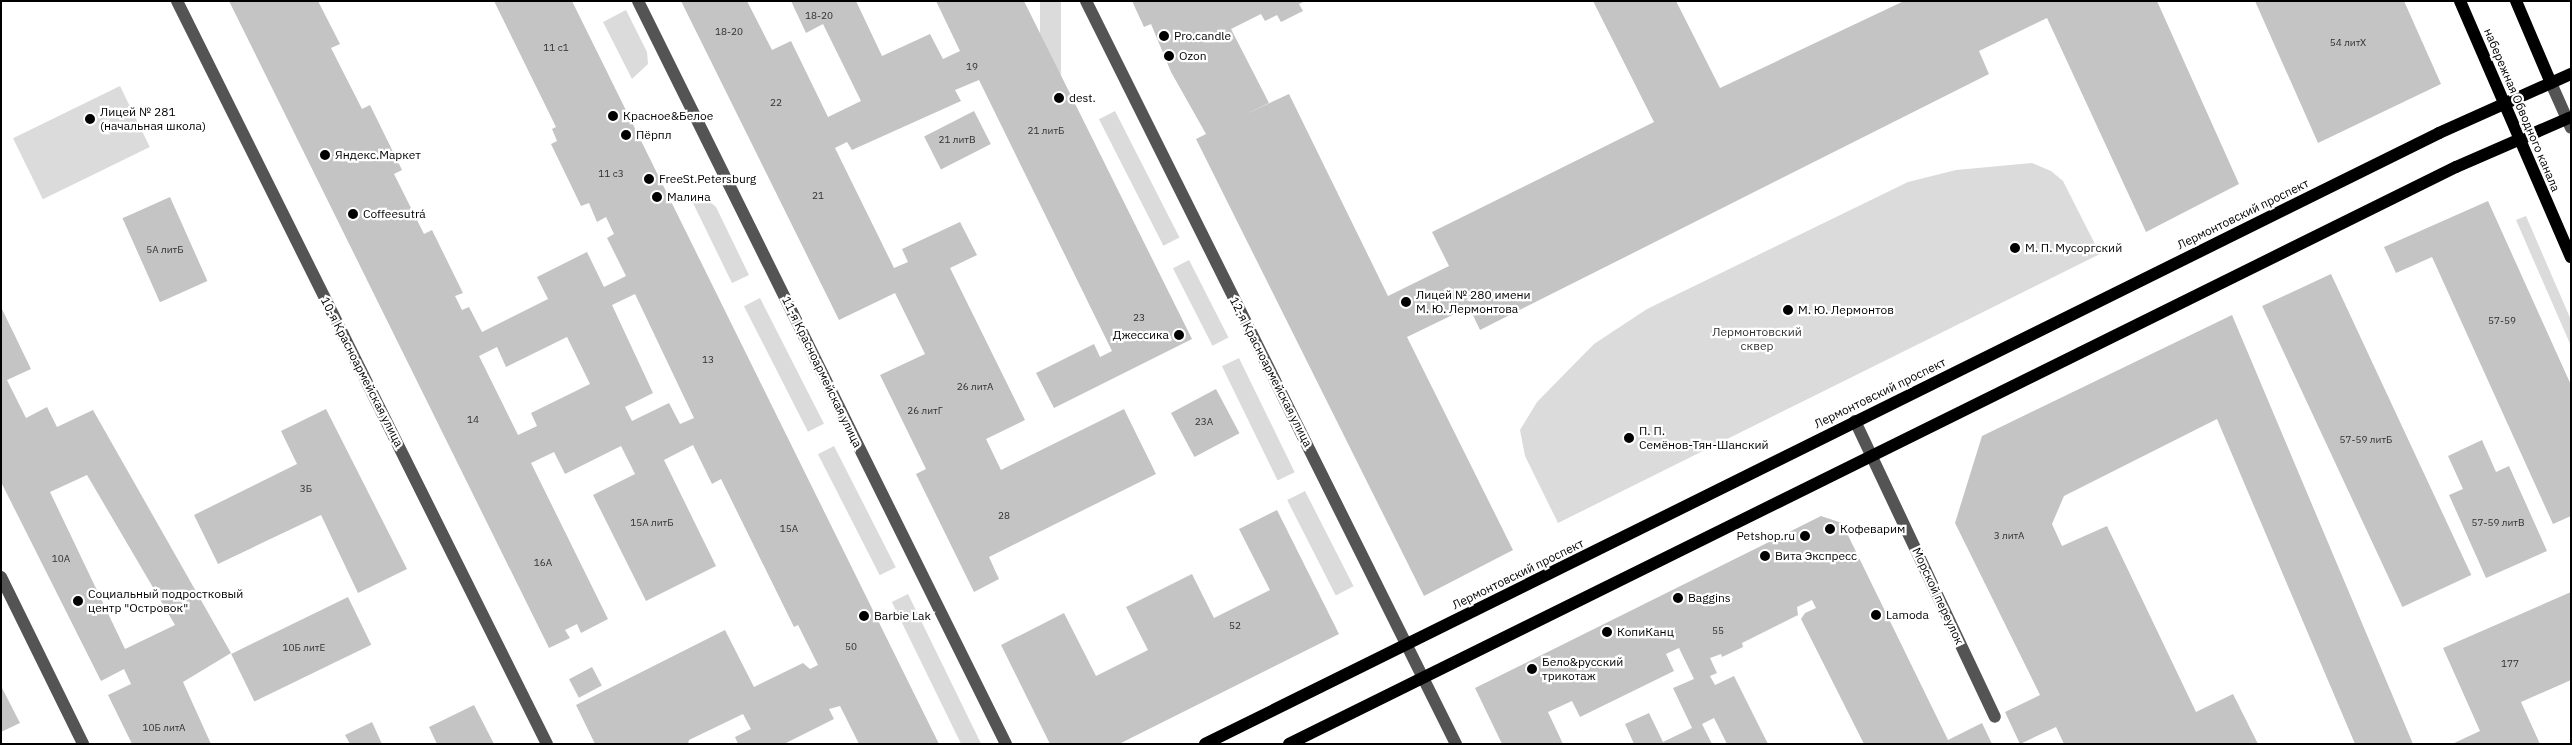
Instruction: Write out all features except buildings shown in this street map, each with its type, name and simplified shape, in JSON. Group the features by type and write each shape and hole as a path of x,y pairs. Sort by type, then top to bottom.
{"main road":[{"name":"набережная Обводного канала","path":"2460,1 2571,257"},
{"path":"2516,1 2551,83"},
{"name":"Лермонтовский проспект","path":"1205,744 1855,421 2504,104 2571,74"},
{"path":"1289,744 2445,172 2520,139 2569,122"}],"street":[{"name":"10-я Красноармейская улица","path":"177,1 547,744"},
{"name":"11-я Красноармейская улица","path":"638,1 1006,744"},
{"name":"12-я Красноармейская улица","path":"1086,1 1456,744"},
{"path":"2551,83 2569,122"},
{"name":"Морской переулок","path":"1855,421 1995,717"},
{"path":"1,577 83,744"}],"green space":[{"path":"1040,1 1061,1 1061,106 1040,106"},
{"path":"626,10 647,52 648,64 632,79 603,22"},
{"path":"120,86 150,147 43,199 13,138"},
{"path":"1115,111 1179,238 1163,246 1099,119"},
{"name":"Лермонтовский сквер","path":"2032,163 2051,171 2063,181 2100,254 1558,523 1525,456 1520,430 1537,402 1594,344 1647,309 1908,182 1956,170"},
{"path":"691,199 709,201 716,207 749,275 732,283"},
{"path":"2526,216 2571,320 2571,346 2516,220"},
{"path":"1189,260 1228,338 1212,346 1173,268"},
{"path":"760,298 824,424 808,432 744,306"},
{"path":"1239,358 1295,472 1278,480 1222,366"},
{"path":"834,446 896,567 880,575 818,454"},
{"path":"1305,491 1354,586 1336,595 1287,500"},
{"path":"908,594 981,744 961,744 892,602"}],"place":[{"name":"Pro.candle","path":"1164,36"},
{"name":"Ozon","path":"1169,56"},
{"name":"dest.","path":"1059,98"},
{"name":"Красное&Белое","path":"613,116"},
{"name":"Лицей № 281 (начальная школа)","path":"90,119"},
{"name":"Пёрпл","path":"626,135"},
{"name":"Яндекс.Маркет","path":"325,155"},
{"name":"FreeSt.Petersburg","path":"649,179"},
{"name":"Малина","path":"657,197"},
{"name":"Coffeesutrá","path":"353,214"},
{"name":"М. П. Мусоргский","path":"2015,248"},
{"name":"Лицей № 280 имени М. Ю. Лермонтова","path":"1406,302"},
{"name":"М. Ю. Лермонтов","path":"1788,310"},
{"name":"Джессика","path":"1179,335"},
{"name":"П. П. Семёнов-Тян-Шанский","path":"1629,438"},
{"name":"Кофеварим","path":"1830,529"},
{"name":"Petshop.ru","path":"1805,536"},
{"name":"Вита Экспресс","path":"1765,556"},
{"name":"Baggins","path":"1678,598"},
{"name":"Социальный подростковый центр \"Островок\"","path":"78,601"},
{"name":"Lamoda","path":"1876,615"},
{"name":"Barbie Lak","path":"864,616"},
{"name":"КопиКанц","path":"1607,632"},
{"name":"Бело&русский трикотаж","path":"1532,669"}]}
